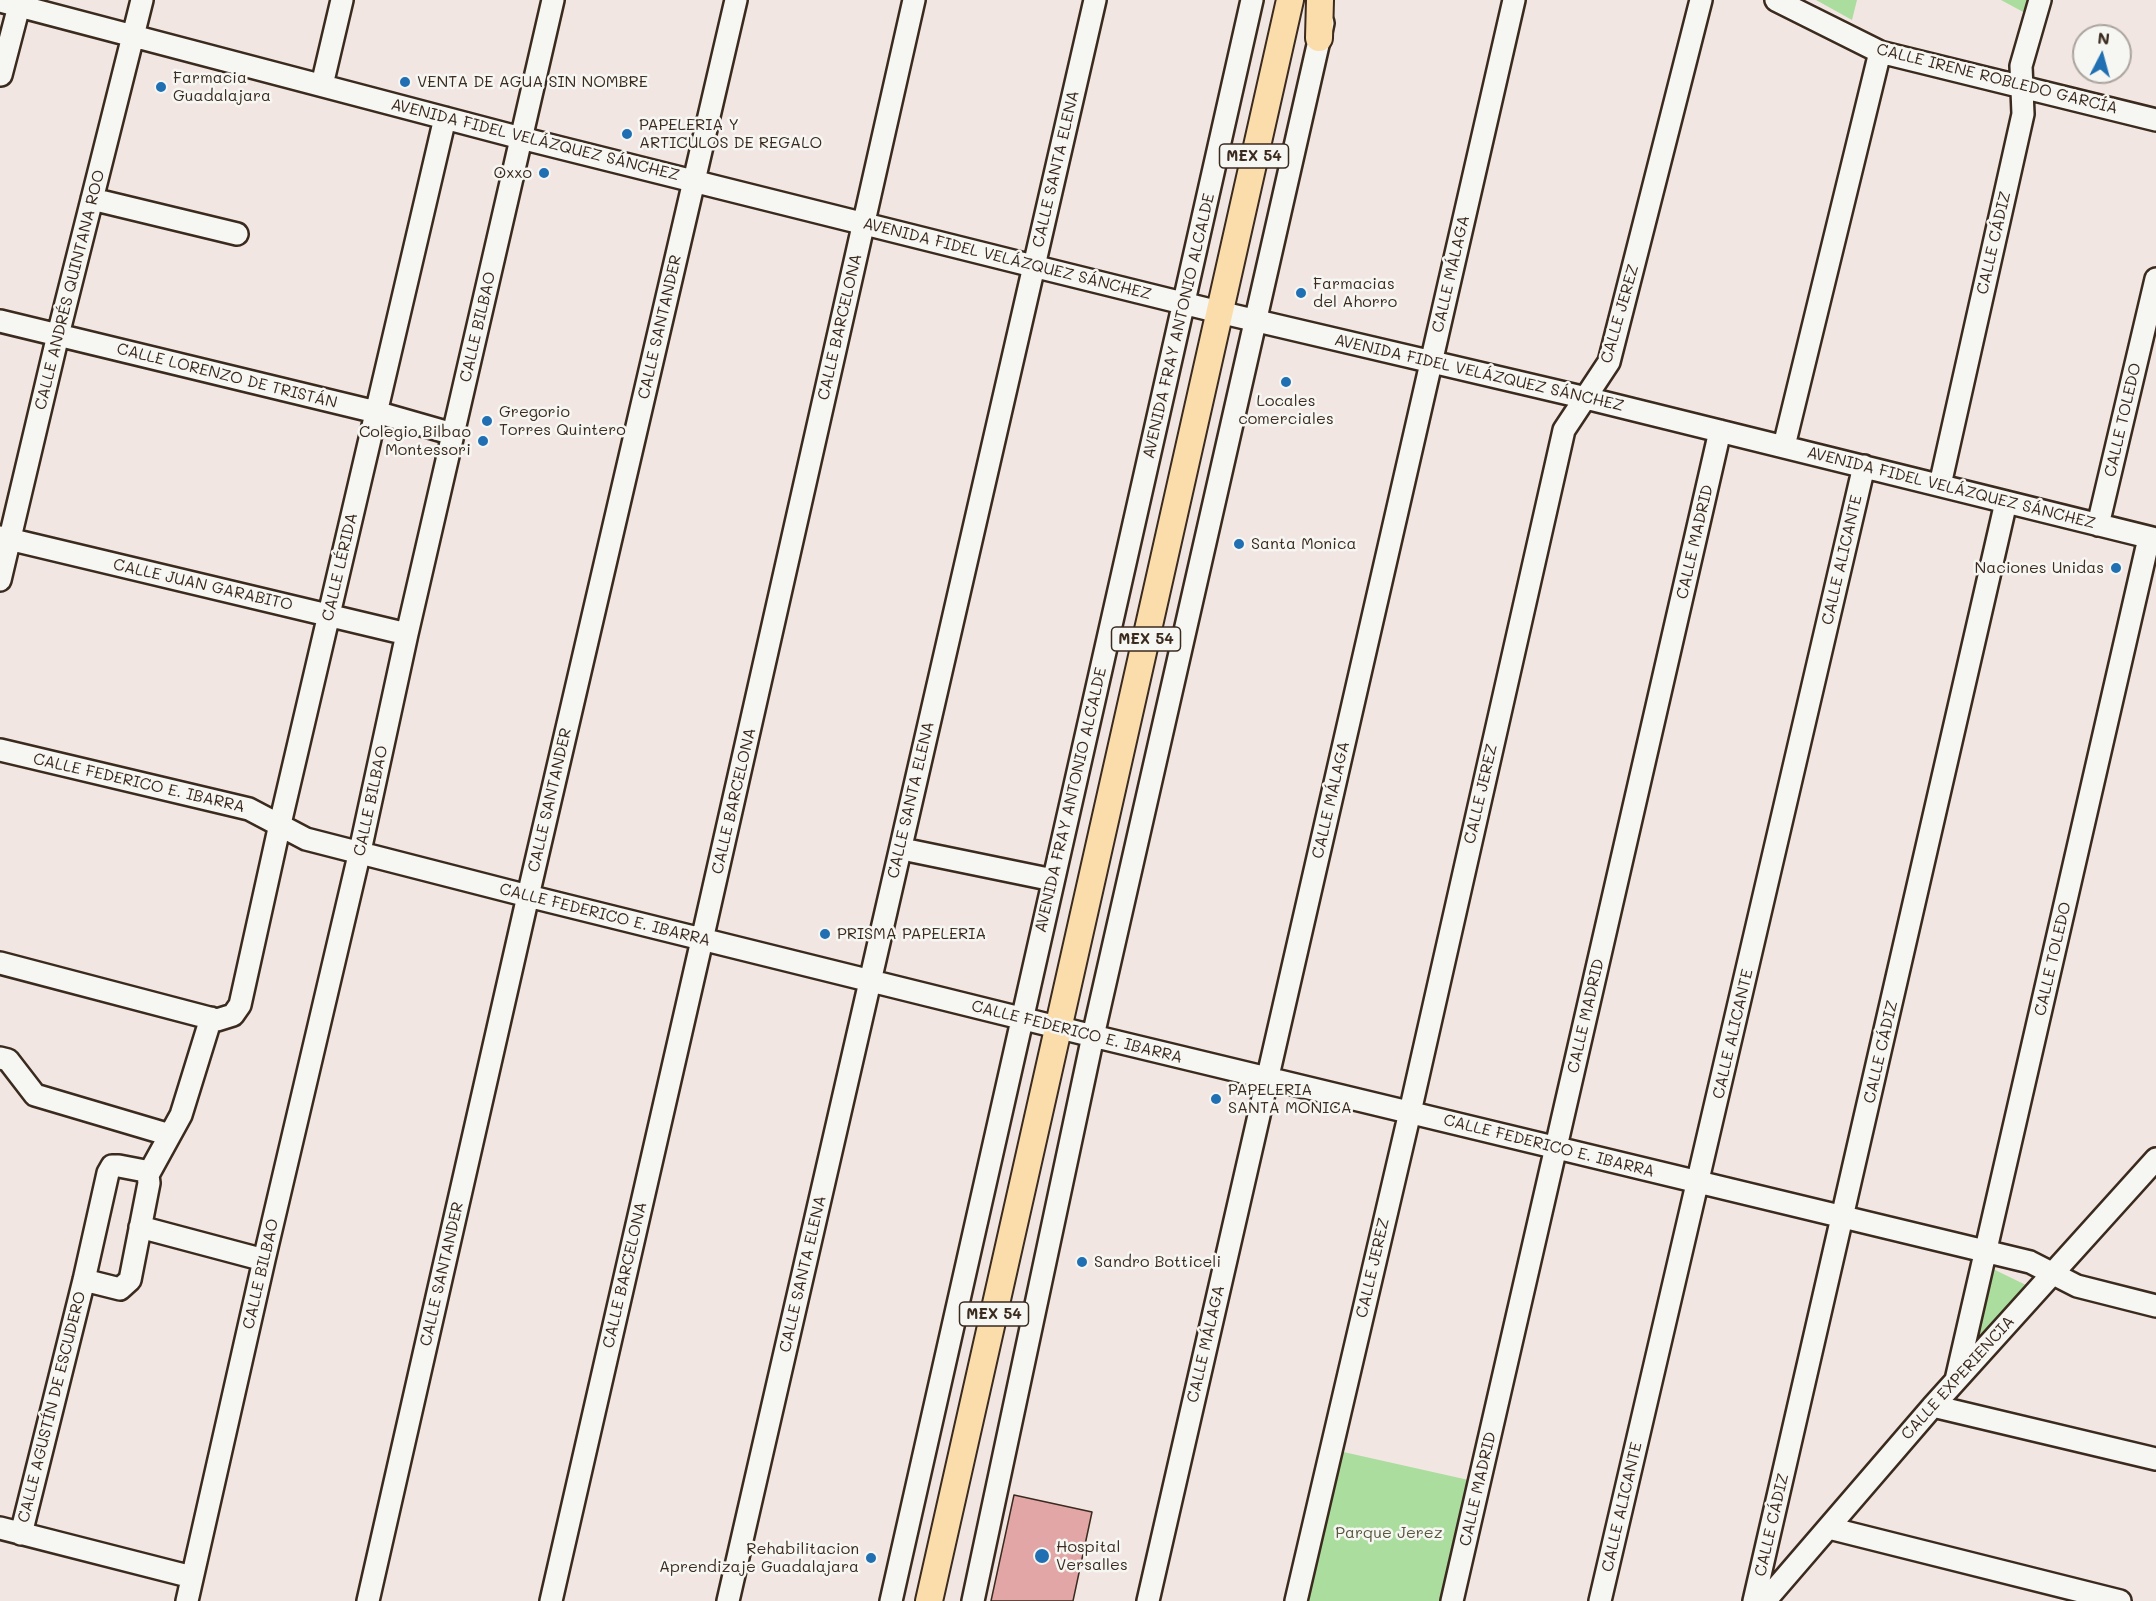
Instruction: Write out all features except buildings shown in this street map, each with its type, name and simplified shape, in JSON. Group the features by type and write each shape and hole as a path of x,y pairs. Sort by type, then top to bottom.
{"main road":[{"name":"MEX 54","path":"929,1601 1290,0"},
{"path":"1319,38 1320,0"}],"street":[{"name":"CALLE ANDRÉS QUINTANA ROO","path":"0,580 5,538 142,0"},
{"path":"322,85 342,0"},
{"name":"CALLE BILBAO","path":"187,1601 553,0"},
{"name":"CALLE SANTANDER","path":"368,1601 528,896 736,0"},
{"name":"CALLE BARCELONA","path":"550,1601 914,0"},
{"name":"CALLE SANTA ELENA","path":"728,1601 1095,0"},
{"name":"AVENIDA FRAY ANTONIO ALCALDE","path":"891,1601 1252,0"},
{"path":"972,1601 1093,1036 1328,0"},
{"name":"CALLE MÁLAGA","path":"1148,1601 1514,0"},
{"name":"CALLE JEREZ","path":"1296,1601 1410,1112 1564,430 1609,362 1701,0"},
{"name":"CALLE IRENE ROBLEDO GARCÍA","path":"1776,0 1880,52 2156,120"},
{"name":"CALLE CÁDIZ","path":"1940,485 2023,114 2021,66 2040,0"},
{"name":"AVENIDA FIDEL VELÁZQUEZ SÁNCHEZ","path":"9,4 521,138 1184,304 1720,430 2152,538"},
{"path":"1,75 9,4"},
{"path":"1784,446 1880,52"},
{"name":"CALLE LÉRIDA","path":"211,1018 217,1020 233,1015 240,1005 445,118"},
{"path":"92,199 237,234"},
{"name":"CALLE TOLEDO","path":"2098,525 2156,279"},
{"name":"CALLE LORENZO DE TRISTÁN","path":"0,321 376,412 453,434"},
{"name":"CALLE MADRID","path":"1452,1601 1720,430"},
{"name":"CALLE ALICANTE","path":"1600,1601 1864,466"},
{"name":"CALLE CÁDIZ","path":"1754,1601 2006,502"},
{"name":"CALLE JUAN GARABITO","path":"5,538 407,634"},
{"name":"CALLE TOLEDO","path":"1956,1380 2152,538"},
{"name":"CALLE FEDERICO E. IBARRA","path":"0,750 249,809 306,839 702,940 2030,1262 2077,1286 2156,1306"},
{"path":"912,851 1053,880"},
{"path":"0,963 211,1018 181,1115 148,1176"},
{"path":"0,1058 9,1060 35,1095 170,1135"},
{"name":"CALLE EXPERIENCIA","path":"1765,1601 1956,1380 2156,1159"},
{"name":"CALLE AGUSTÍN DE ESCUDERO","path":"21,1534 108,1173 112,1166 145,1171 148,1176 130,1280 120,1289 84,1280"},
{"path":"140,1227 264,1260"},
{"path":"1933,1406 2156,1459"},
{"path":"0,1528 192,1577"},
{"path":"1829,1528 2120,1601"}],"green space":[{"path":"1816,0 1857,0 1852,20"},
{"path":"2001,0 2033,0 2027,14"},
{"path":"1993,1269 2028,1286 1978,1340"},
{"name":"Parque Jerez","path":"1339,1451 1473,1481 1443,1601 1303,1601"}],"place":[{"name":"VENTA DE AGUA SIN NOMBRE","path":"405,82"},
{"name":"Farmacia Guadalajara","path":"161,87"},
{"name":"PAPELERIA Y ARTICULOS DE REGALO","path":"627,134"},
{"name":"Oxxo","path":"544,173"},
{"name":"Farmacias del Ahorro","path":"1301,293"},
{"name":"Locales comerciales","path":"1286,382"},
{"name":"Gregorio Torres Quintero","path":"487,421"},
{"name":"Colegio Bilbao Montessori","path":"483,441"},
{"name":"Santa Monica","path":"1239,544"},
{"name":"Naciones Unidas","path":"2116,568"},
{"name":"PRISMA PAPELERIA","path":"825,934"},
{"name":"PAPELERIA SANTA MONICA","path":"1216,1099"},
{"name":"Sandro Botticeli","path":"1082,1262"},
{"name":"Hospital Versalles","path":"1042,1556"},
{"name":"Rehabilitacion Aprendizaje Guadalajara","path":"871,1558"}]}
